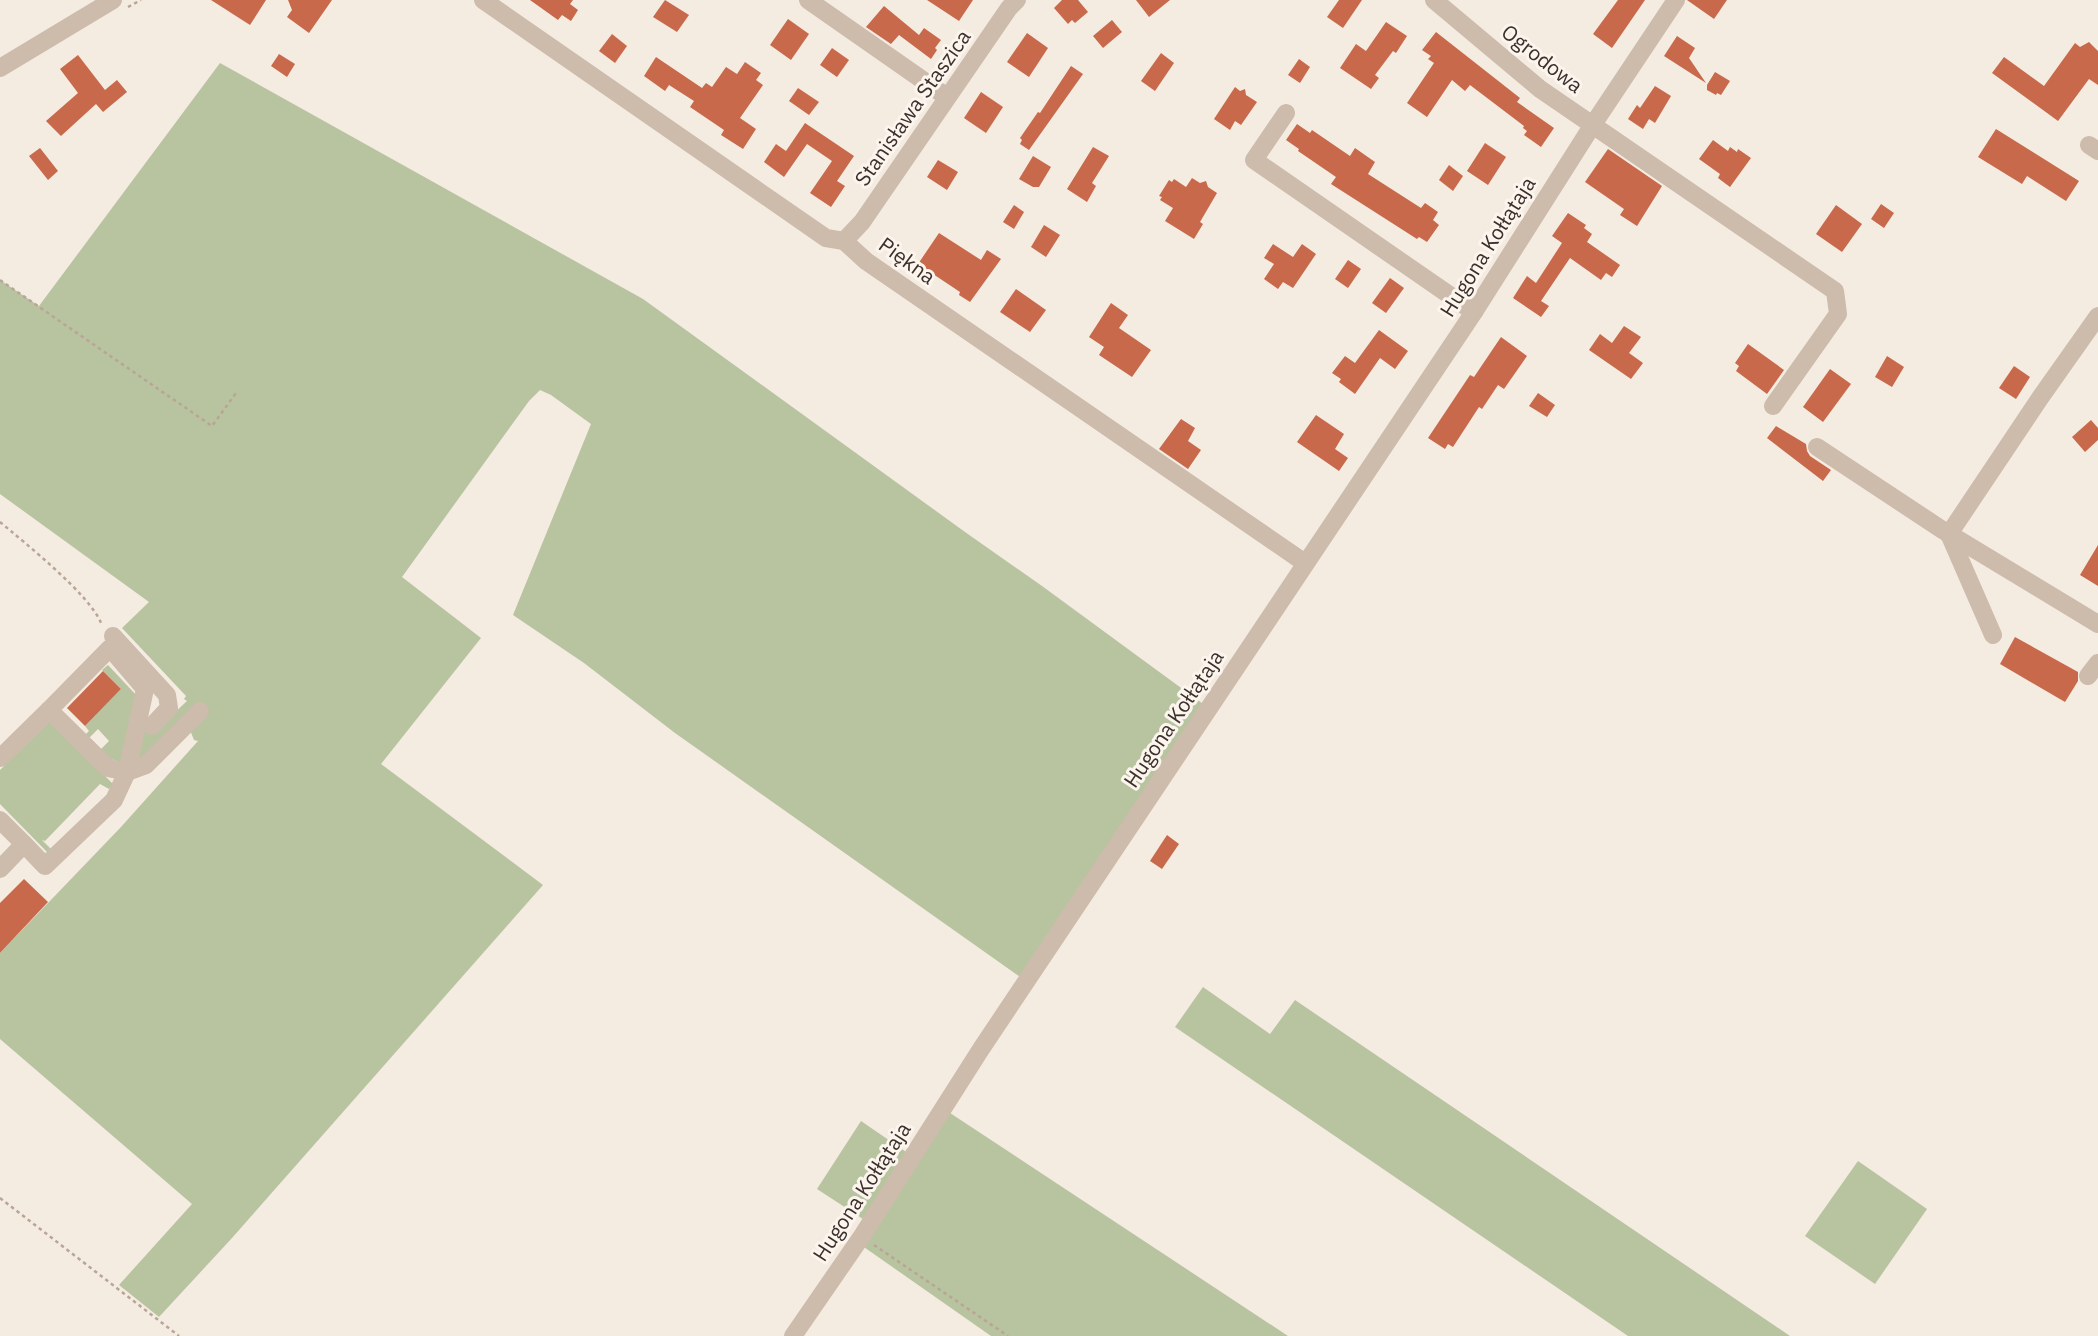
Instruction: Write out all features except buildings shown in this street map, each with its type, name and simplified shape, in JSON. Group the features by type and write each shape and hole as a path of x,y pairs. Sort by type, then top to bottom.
{"street":[{"path":"0,68 113,0"},
{"name":"Piękna","path":"483,0 826,238 845,241 866,261 1306,563"},
{"path":"808,0 947,97"},
{"name":"Stanisława Staszica","path":"845,241 862,222 1017,0"},
{"name":"Ogrodowa","path":"1434,0 1540,89 1592,126"},
{"name":"Hugona Kołłątaja","path":"793,1336 862,1236 989,1037 1474,312 1676,0"},
{"path":"1286,113 1254,160 1474,312"},
{"path":"1592,126 1835,291 1838,314 1773,406"},
{"path":"1949,534 2098,316"},
{"path":"1817,447 1949,534 2098,624"},
{"path":"1949,534 1993,635"},
{"path":"0,758 113,642"},
{"path":"113,642 167,695 169,708 152,726"},
{"path":"0,820 45,866 114,800 127,772 145,689 113,642"},
{"path":"48,710 108,768 127,772 146,765 200,711"},
{"path":"0,870 24,844"}],"path":[{"path":"0,280 212,426 236,393"},
{"path":"0,522 79,593 99,618 103,641 113,642"},
{"path":"0,1198 179,1336"},
{"path":"862,1236 1007,1336"}],"green space":[{"path":"220,63 643,299 1203,704 1023,979 675,733 584,663 513,615 591,424 540,390 529,401 402,577 481,638 381,764 543,885 159,1317 119,1285 192,1204 0,1039 0,953 121,827 198,741 194,740 190,730 137,761 145,720 155,731 187,701 184,699 186,696 122,628 149,602 0,494 0,280 39,306"},
{"path":"108,665 137,696 124,764 108,758 100,750 109,741 98,729 88,739 85,735 89,731 85,726 121,689 102,670"},
{"path":"50,721 113,784 109,789 100,784 45,841 42,840 53,851 48,853 0,804 0,770"},
{"path":"1203,987 1270,1034 1295,1000 1790,1336 1628,1336 1175,1027"},
{"path":"947,1111 1288,1336 991,1336 861,1245"},
{"path":"861,1121 909,1154 866,1221 817,1189"},
{"path":"1858,1161 1927,1209 1875,1284 1805,1236"}]}
